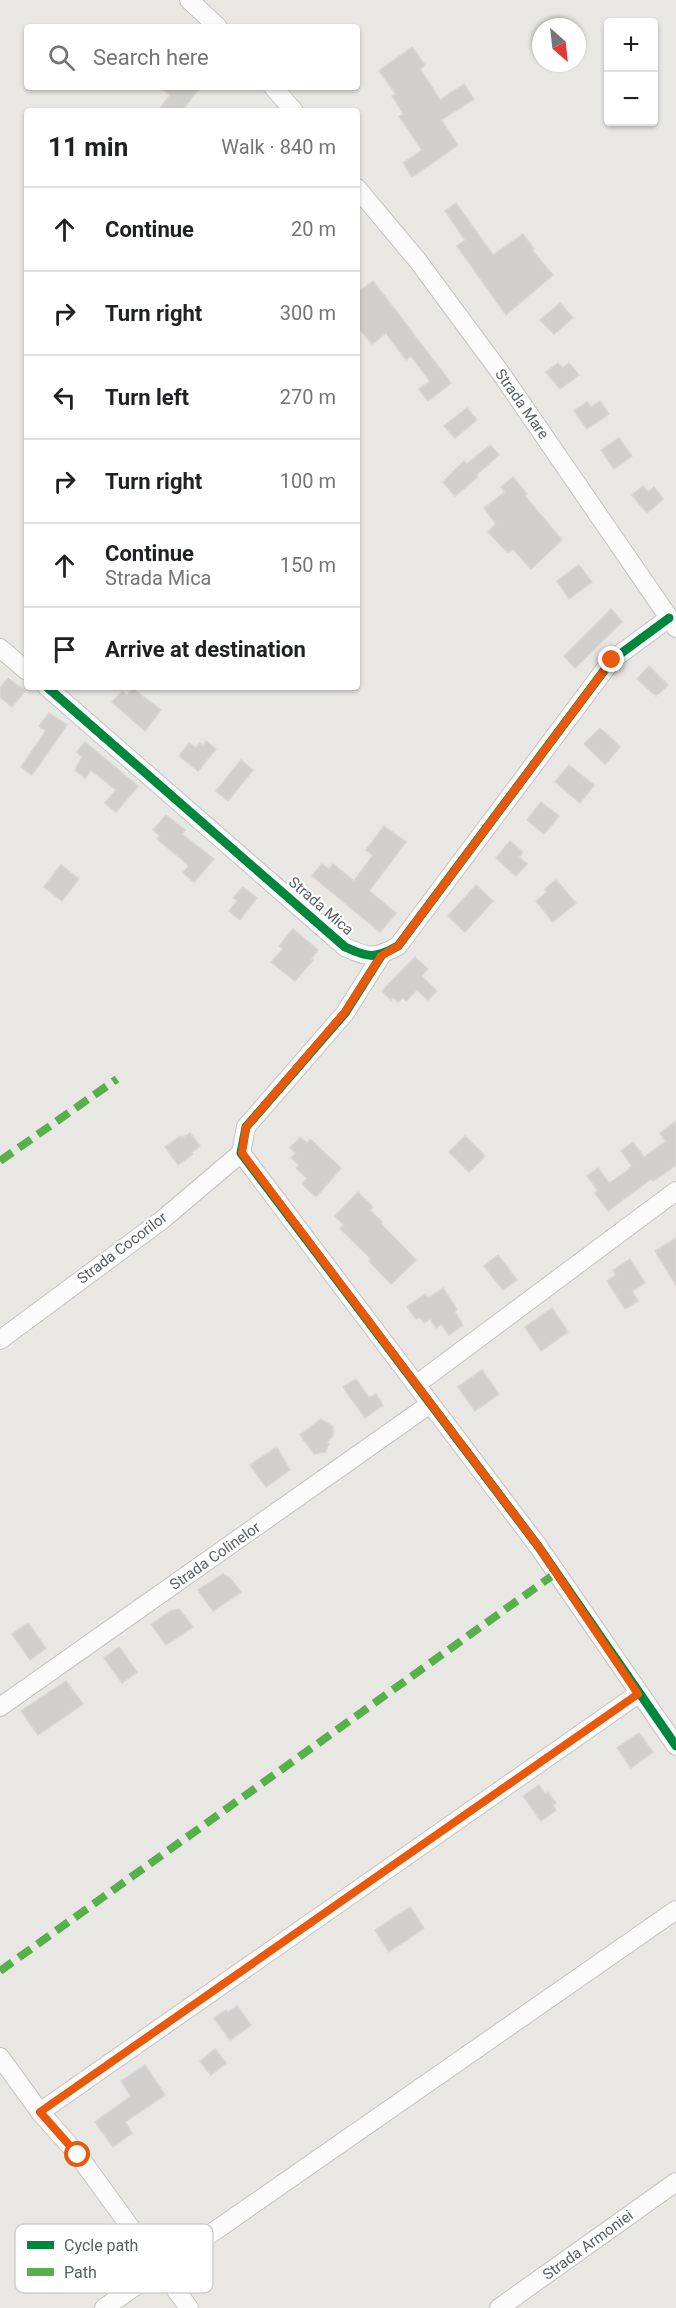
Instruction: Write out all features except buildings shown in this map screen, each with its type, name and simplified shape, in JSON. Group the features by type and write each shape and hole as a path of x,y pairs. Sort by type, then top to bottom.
{"street":[{"path":"189,0 215,24"},
{"path":"276,90 291,108"},
{"name":"Strada Mare","path":"360,192 418,261 500,372 672,623"},
{"path":"672,623 612,660 398,946 381,956 345,1012 246,1127 242,1153 538,1546 676,1746"},
{"path":"0,648 24,668"},
{"name":"Strada Mica","path":"50,690 345,947 365,956 381,956"},
{"name":"Strada Cocorilor","path":"0,1340 162,1220 242,1153"},
{"path":"417,1384 676,1191"},
{"name":"Strada Colinelor","path":"0,1707 430,1404"},
{"path":"40,2112 638,1694"},
{"path":"213,2231 676,1910"},
{"path":"0,2057 40,2112 78,2155 128,2224"},
{"name":"Strada Armoniei","path":"499,2308 676,2182"},
{"path":"104,2308 125,2293"},
{"path":"178,2293 189,2308"}],"marked path":[{"path":"0,1161 117,1079"},
{"path":"0,1971 556,1573"}],"cycle path":[{"path":"50,690 345,947 372,956 398,946 612,660 669,618"},
{"path":"381,956 345,1013 246,1127 241,1153 538,1546 676,1746"}],"route":[{"path":"78,2155 40,2112 638,1694 538,1546 242,1153 246,1127 345,1012 381,956 398,946 612,660"}]}
